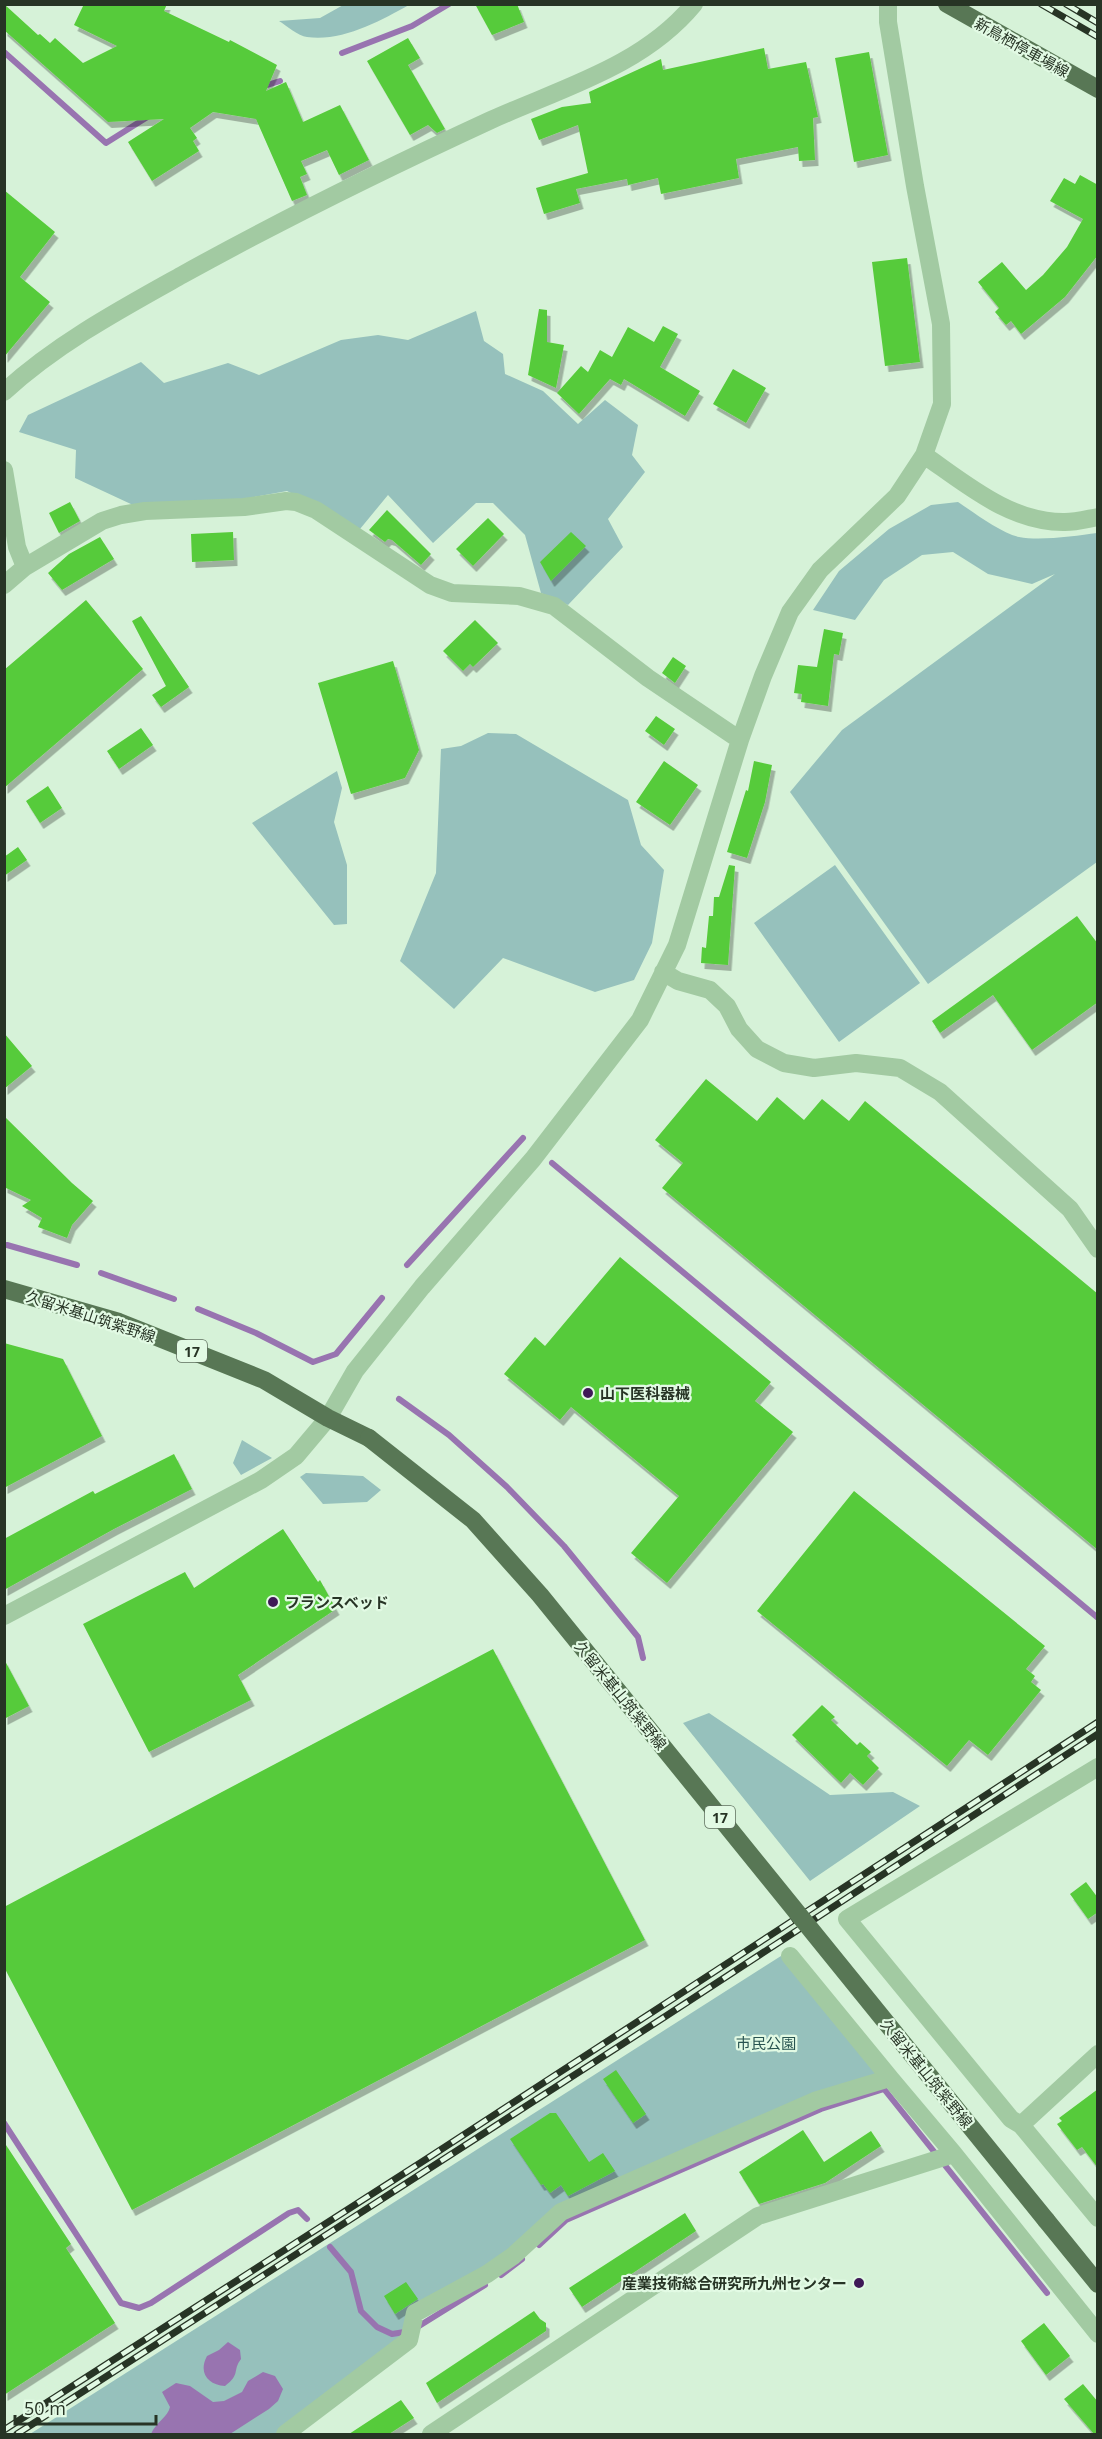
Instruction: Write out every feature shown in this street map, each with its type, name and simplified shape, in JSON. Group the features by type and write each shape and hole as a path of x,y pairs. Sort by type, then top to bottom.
{"main road":[{"name":"新鳥栖停車場線","path":"947,4 1098,89"},
{"name":"久留米基山筑紫野線","path":"4,1289 119,1322 264,1380 328,1418 369,1438 473,1520 540,1595 1098,2284"}],"street":[{"path":"4,392 50,355 142,297 209,260 301,211 490,121 631,58 677,25 694,4"},
{"path":"4,1616 261,1480 296,1456 328,1418 355,1371 422,1287 533,1159 640,1020 676,945 740,740 763,676 790,612 820,570 897,496 924,456 942,404 941,324 915,186 888,22 888,4"},
{"path":"924,456 1003,508 1040,520 1065,522 1098,517"},
{"path":"4,470 17,547 25,567"},
{"path":"4,585 25,567 102,521 121,515 145,511 244,507 286,501 297,502 316,510 430,585 452,593 519,596 554,606 648,678 740,740"},
{"path":"663,972 678,981 710,990 727,1006 739,1029 758,1049 784,1063 814,1068 856,1063 900,1068 940,1092 1070,1209 1098,1250"},
{"path":"1098,1767 847,1918 1011,2119 1021,2125 1098,2218"},
{"path":"790,1956 954,2154 1098,2334"},
{"path":"1021,2125 1098,2054"},
{"path":"285,2434 409,2340 415,2313 487,2274 513,2256 561,2212 817,2100 890,2078"},
{"path":"430,2434 758,2216 954,2154"}],"green space":[{"path":"345,4 409,5 360,29 320,38 296,33 279,21 320,18"},
{"path":"476,311 484,341 503,354 505,374 543,391 578,424 605,400 638,425 632,455 645,472 608,519 623,547 568,605 541,593 525,535 493,503 476,503 433,543 388,495 360,529 287,491 216,504 133,505 75,478 76,450 19,432 28,415 141,362 164,383 228,363 259,375 341,340 378,335 408,340"},
{"path":"958,502 996,527 1019,537 1069,537 1097,533 1097,862 928,984 790,792 842,730 1055,574 1032,584 988,574 953,552 922,555 884,580 855,620 813,610 839,571 889,529 931,505"},
{"path":"488,733 516,734 628,800 641,845 664,870 652,943 634,980 595,992 503,958 454,1009 400,961 436,873 441,749 461,746"},
{"path":"337,771 342,788 334,822 347,865 347,924 334,925 252,823"},
{"path":"835,865 920,983 839,1042 754,923"},
{"path":"242,1440 272,1458 241,1475 233,1463"},
{"path":"306,1473 363,1476 381,1490 367,1502 323,1504 300,1477"},
{"path":"709,1713 830,1795 893,1792 920,1806 810,1881 683,1723"},
{"name":"市民公園","path":"781,1956 879,2074 557,2208 502,2258 410,2311 400,2341 276,2434 30,2434"}],"shaded area":[{"path":"228,2342 240,2350 241,2359 235,2375 225,2386 209,2381 204,2373 204,2362 207,2356"},
{"path":"263,2372 275,2376 283,2389 278,2401 230,2434 151,2434 170,2407 162,2392 176,2383 190,2386 213,2402 224,2401 242,2392 248,2381"}],"building":[{"path":"4,4 38,35 40,34 50,43 55,38 83,63 117,46 74,25 84,4 167,4 164,11 229,42 230,40 277,65 266,91 286,82 303,122 340,105 369,160 339,175 327,150 301,161 307,174 300,177 307,195 292,201 256,119 213,112 190,128 197,138 193,141 199,151 152,181 128,142 164,119 108,122 4,30"},
{"path":"475,4 517,4 524,22 492,35"},
{"path":"408,38 420,58 408,65 445,129 437,133 428,125 410,135 367,61"},
{"path":"764,48 768,69 806,62 818,117 813,118 815,160 799,161 798,147 736,159 739,178 661,194 658,178 628,185 627,179 576,189 580,203 544,214 536,188 588,173 578,125 539,140 531,119 562,107 591,103 589,92 661,59 663,70"},
{"path":"869,52 888,155 854,162 835,58"},
{"path":"1080,175 1098,185 1098,255 1065,297 1021,334 1011,321 1006,325 995,312 999,308 978,282 1002,262 1026,290 1043,275 1067,247 1083,219 1050,201 1064,178 1075,184"},
{"path":"4,190 55,232 20,277 50,302 4,357"},
{"path":"907,258 920,362 885,366 872,262"},
{"path":"539,309 547,310 547,342 564,345 556,388 528,375"},
{"path":"663,326 678,334 660,367 700,391 685,416 624,379 621,385 610,379 579,414 557,393 581,366 588,372 600,350 612,357 628,327 654,342"},
{"path":"733,369 766,388 746,423 713,404"},
{"path":"70,502 80,521 59,533 49,513"},
{"path":"387,510 431,554 421,565 392,540 388,539 385,542 369,530"},
{"path":"488,518 504,534 473,566 456,549"},
{"path":"233,532 234,560 192,562 191,534"},
{"path":"571,532 586,546 551,581 540,562"},
{"path":"100,537 114,559 62,590 48,573 69,554"},
{"path":"86,600 143,669 4,788 4,670"},
{"path":"141,616 189,687 161,707 152,695 166,686 132,621"},
{"path":"475,620 498,643 473,667 470,664 463,671 443,651"},
{"path":"824,629 843,633 839,655 834,654 828,706 801,702 802,694 794,693 798,665 817,667"},
{"path":"673,657 686,666 675,683 662,673"},
{"path":"393,661 419,750 405,778 351,794 318,683"},
{"path":"656,716 675,729 664,745 645,731"},
{"path":"141,728 153,745 119,769 107,751"},
{"path":"664,761 698,785 670,825 636,802"},
{"path":"754,761 772,765 765,802 747,858 727,852 746,790 748,791"},
{"path":"48,786 62,808 40,823 26,801"},
{"path":"18,847 27,860 4,876 4,857"},
{"path":"729,865 735,866 728,965 701,963 702,947 706,948 709,916 713,916 714,897 719,897"},
{"path":"1077,916 1098,944 1098,1002 1032,1050 993,995 940,1033 932,1021"},
{"path":"4,1033 32,1066 4,1089"},
{"path":"706,1079 757,1121 777,1097 804,1120 822,1099 849,1121 865,1101 1098,1294 1098,1550 662,1188 683,1163 655,1140"},
{"path":"4,1116 93,1201 72,1225 67,1238 38,1227 42,1218 22,1206 31,1200 4,1187"},
{"path":"620,1257 771,1382 755,1401 793,1432 667,1583 631,1553 679,1496 571,1407 560,1420 504,1374 535,1337 545,1346"},
{"path":"4,1343 63,1359 102,1436 4,1488"},
{"path":"174,1454 192,1489 4,1590 4,1539 93,1491 95,1494"},
{"path":"854,1491 1045,1646 1026,1669 1035,1676 1031,1682 1041,1690 988,1755 969,1740 947,1766 757,1611"},
{"path":"283,1529 318,1582 320,1580 336,1609 238,1675 251,1700 149,1752 83,1624 185,1572 194,1588"},
{"path":"493,1649 645,1940 132,2210 4,1967 4,1907"},
{"path":"4,1659 29,1706 4,1719"},
{"path":"822,1705 835,1717 831,1720 857,1745 860,1742 871,1752 867,1756 879,1768 863,1785 850,1773 841,1783 792,1735"},
{"path":"1086,1882 1098,1898 1098,1912 1088,1919 1070,1894"},
{"path":"616,2070 646,2114 633,2123 603,2079"},
{"path":"1098,2089 1098,2168 1082,2147 1077,2150 1057,2124 1062,2121 1059,2118"},
{"path":"550,2113 556,2113 589,2162 603,2153 615,2171 568,2196 561,2185 550,2193 543,2184 541,2185 510,2139"},
{"path":"803,2130 824,2162 871,2131 881,2146 825,2183 759,2204 739,2172"},
{"path":"4,2142 71,2244 66,2248 115,2323 4,2395"},
{"path":"685,2213 696,2231 582,2307 569,2288"},
{"path":"406,2282 418,2299 395,2314 384,2296"},
{"path":"534,2311 546,2323 546,2331 437,2403 426,2383"},
{"path":"1044,2323 1070,2356 1046,2375 1021,2341"},
{"path":"1083,2384 1098,2402 1098,2434 1094,2434 1064,2399"},
{"path":"401,2400 414,2418 389,2434 349,2434"}],"waterway":[{"path":"342,53 412,26 449,4"},
{"path":"4,52 106,143 149,116"},
{"path":"261,87 280,81"},
{"path":"407,1265 523,1138"},
{"path":"552,1163 1098,1618"},
{"path":"7,1245 77,1265"},
{"path":"101,1273 174,1299"},
{"path":"198,1309 256,1333 313,1362 336,1354 382,1298"},
{"path":"399,1399 449,1435 507,1487 564,1546 638,1637 643,1658"},
{"path":"539,2245 566,2220 821,2109 884,2089 1047,2293"},
{"path":"4,2123 121,2303 139,2308 151,2303 289,2213 298,2210 307,2219"},
{"path":"330,2247 351,2272 361,2311 377,2327 392,2334 411,2331 485,2285"},
{"path":"501,2275 522,2259"}],"railway":[{"path":"1041,4 1098,37"},
{"path":"1066,4 1098,23"},
{"path":"4,2430 428,2158 1098,1722"},
{"path":"17,2434 666,2016 1098,1734"}],"place":[{"name":"山下医科器械","path":"588,1393"},
{"name":"フランスベッド","path":"273,1602"},
{"name":"産業技術総合研究所九州センター","path":"859,2283"}]}
